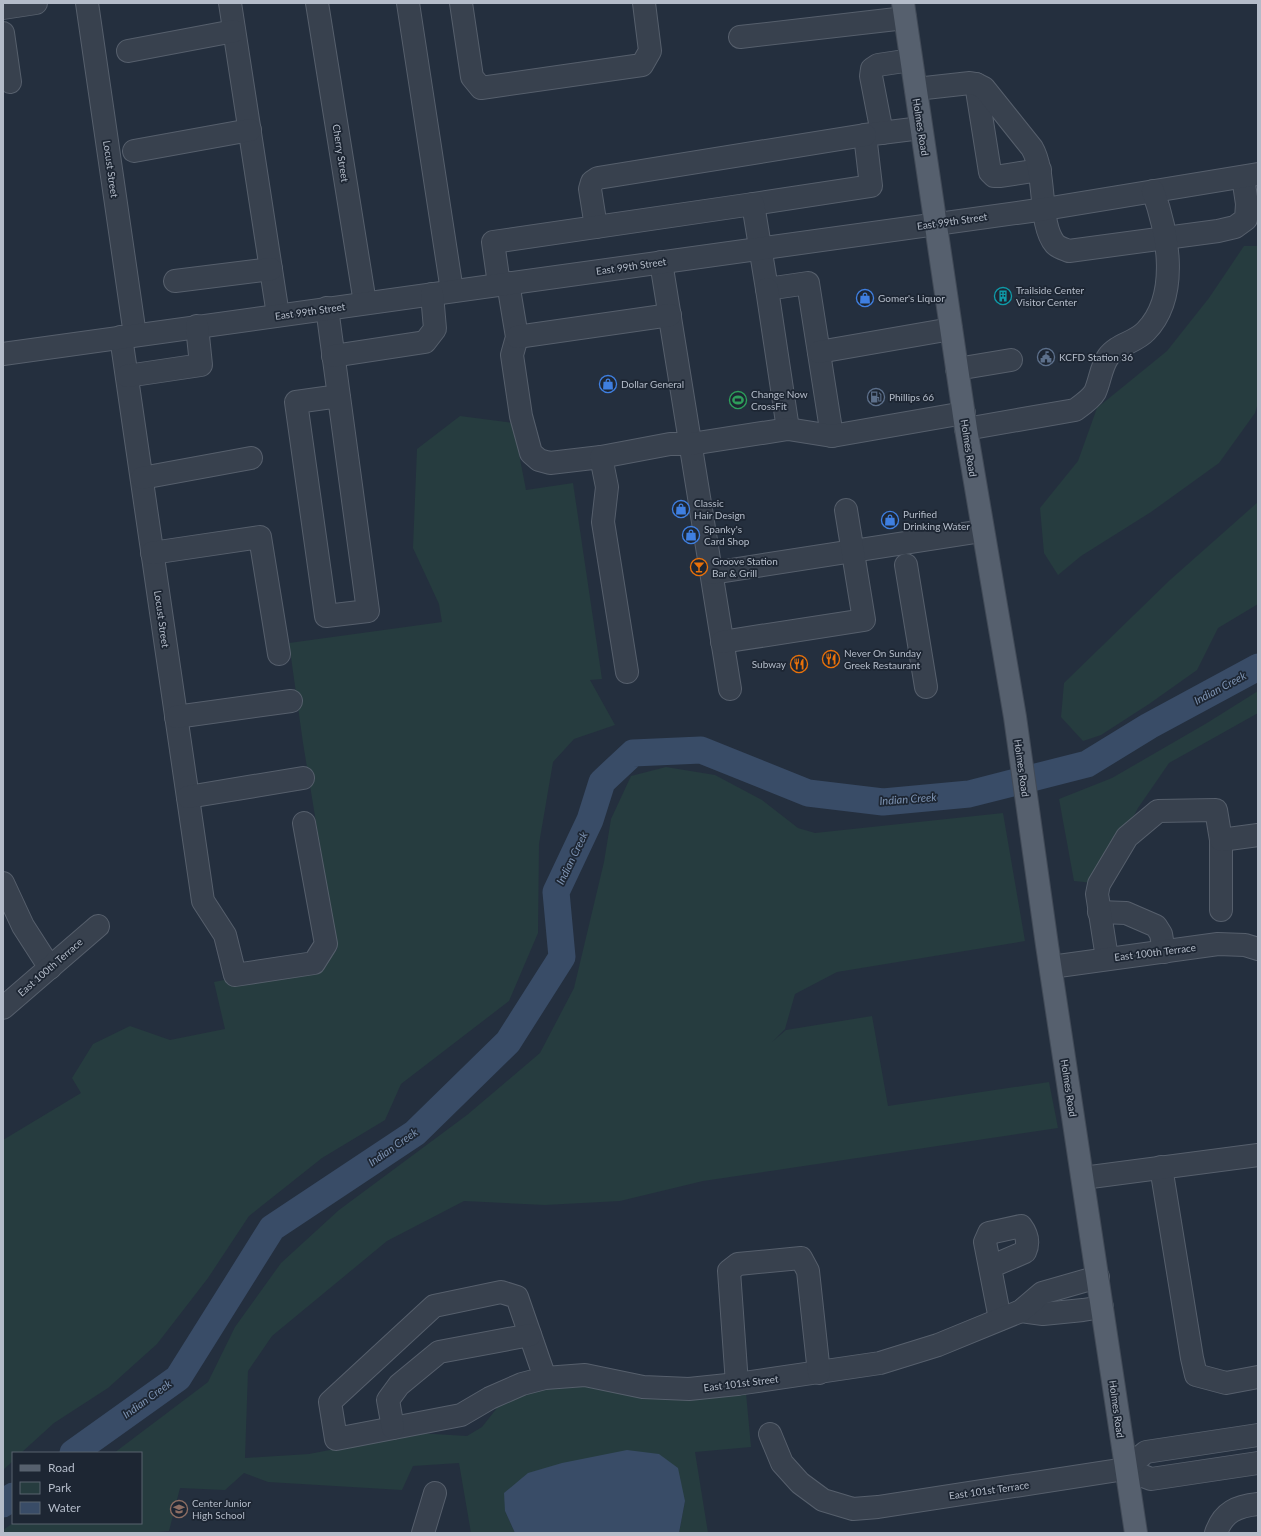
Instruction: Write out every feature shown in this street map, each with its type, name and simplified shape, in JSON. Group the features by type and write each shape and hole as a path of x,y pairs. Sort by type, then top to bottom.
{"main road":[{"name":"Holmes Road","path":"904,10 982,531 1015,717 1125,1469 1136,1533"}],"street":[{"path":"3,8 36,3"},
{"name":"Locust Street","path":"87,3 128,336 127,376 203,901 225,935 236,975 314,963 326,944 304,823"},
{"path":"230,3 278,315"},
{"name":"Cherry Street","path":"317,3 365,303"},
{"path":"333,356 426,342 435,329 442,292 408,3"},
{"path":"461,3 472,77 481,88 642,65 650,51 644,3"},
{"path":"740,37 904,10"},
{"path":"128,50 234,31"},
{"path":"3,33 10,82"},
{"path":"911,60 878,64 872,69 873,134 871,186 493,242 516,337 512,355 521,416 531,454 539,460 550,463 601,457 670,444 691,444 788,428 832,436 965,421 1060,414 1075,410 1095,393 1108,357 1118,348 1135,340 1146,331 1160,312 1167,291 1167,244 1159,208 1153,192"},
{"path":"916,89 970,83 984,88 1037,155 1044,209 1051,237 1062,249 1069,251 1218,231 1235,227 1246,219 1251,176"},
{"path":"976,84 990,172 994,176 1001,176 1040,170"},
{"path":"596,227 590,189 592,182 598,178 873,134 922,128"},
{"path":"134,151 250,130"},
{"name":"East 99th Street","path":"3,354 1044,209 1251,176"},
{"path":"753,204 788,428"},
{"path":"661,262 730,689"},
{"path":"175,281 271,269"},
{"path":"767,289 808,283 832,436"},
{"path":"327,308 333,356 339,396 368,611 326,616 296,402 339,396"},
{"path":"516,337 670,315"},
{"path":"127,376 201,365 197,326"},
{"path":"819,352 951,329"},
{"path":"957,369 1011,360"},
{"path":"601,457 606,487 603,522 627,672"},
{"path":"142,478 251,458"},
{"path":"722,642 864,620 846,510"},
{"path":"712,573 982,531"},
{"path":"152,553 260,537 279,654"},
{"path":"906,565 926,687"},
{"path":"176,717 292,701"},
{"path":"188,796 303,778"},
{"path":"1106,958 1097,894 1098,884 1128,837 1158,811 1216,810 1221,840 1220,910"},
{"path":"1221,840 1258,835"},
{"path":"3,883 23,926 50,968"},
{"path":"1100,912 1126,914 1156,926 1161,934 1164,952"},
{"name":"East 100th Terrace","path":"3,1008 98,926"},
{"name":"East 100th Terrace","path":"1051,967 1106,958 1164,952 1218,944 1245,945 1258,949"},
{"path":"1083,1178 1258,1155"},
{"path":"1161,1167 1196,1375 1226,1383 1258,1377"},
{"path":"737,1384 729,1271 738,1264 802,1258 808,1271 819,1373"},
{"path":"990,1267 1000,1319"},
{"name":"East 101st Street","path":"393,1428 461,1416 496,1395 522,1384 545,1378 585,1375 643,1386 688,1389 819,1373 880,1363 938,1345 1000,1319 1021,1310 1042,1294 1098,1277"},
{"path":"530,1335 439,1352 399,1385 388,1400 393,1428 336,1439 330,1402 434,1306 501,1292 517,1297 545,1378"},
{"path":"1021,1310 1043,1314 1083,1310 1102,1306"},
{"name":"East 101st Terrace","path":"770,1434 782,1463 800,1483 823,1500 853,1509 878,1507 1125,1469 1152,1479 1258,1463"},
{"path":"1125,1469 1146,1452 1258,1435"},
{"path":"423,1533 435,1493"},
{"path":"1216,1533 1219,1523 1230,1512 1246,1505 1258,1504"}],"green space":[{"path":"1244,246 1258,246 1258,403 1255,413 1219,463 1151,512 1081,556 1058,575 1044,553 1040,508 1078,461 1097,408 1167,351 1209,298"},
{"path":"460,416 513,423 526,490 573,483 602,679 590,680 615,725 574,739 553,762 539,844 538,933 509,1001 401,1084 385,1120 322,1158 249,1216 208,1278 157,1344 108,1388 54,1423 22,1452 12,1452 12,1462 3,1470 3,1140 81,1093 72,1078 93,1044 130,1026 170,1040 225,1029 214,982 323,960 337,950 303,743 289,643 442,622 439,604 413,548 417,449"},
{"path":"1258,502 1258,604 1218,628 1197,670 1149,704 1101,735 1083,741 1061,717 1064,683 1170,580"},
{"path":"1258,691 1258,713 1169,763 1138,808 1107,865 1093,883 1074,881 1059,799 1112,778 1207,723"},
{"path":"666,767 715,775 762,800 798,828 815,833 1003,813 1025,941 837,972 795,994 785,1029 772,1042 786,1030 872,1016 888,1106 1049,1082 1058,1128 703,1181 620,1201 545,1205 464,1201 387,1241 272,1336 248,1371 245,1458 309,1454 417,1433 467,1436 482,1427 497,1408 531,1391 559,1385 746,1393 751,1447 695,1452 708,1533 679,1533 685,1501 505,1511 515,1533 471,1533 459,1463 413,1466 402,1490 268,1482 244,1473 225,1490 180,1488 169,1531 147,1533 3,1533 3,1530 12,1524 142,1524 142,1452 115,1452 208,1382 235,1327 281,1263 339,1210 467,1115 540,1053 574,988 604,862 611,819 631,776"}],"water":[{"path":"627,1450 659,1454 678,1468 685,1501 679,1533 515,1533 505,1511 504,1493 528,1473 562,1463"}],"waterway":[{"name":"Indian Creek","path":"74,1452 178,1378 272,1228 415,1133 508,1042 562,957 556,892 590,820 602,782 633,753 701,750 808,793 883,802 969,794 1087,764 1149,726 1258,667"},
{"name":"Indian Creek","path":"3,1504 12,1497"}],"place":[{"name":"Trailside Center Visitor Center","path":"1003,296"},
{"name":"Gomer's Liquor","path":"865,298"},
{"name":"KCFD Station 36","path":"1046,357"},
{"name":"Dollar General","path":"608,384"},
{"name":"Phillips 66","path":"876,397"},
{"name":"Change Now CrossFit","path":"738,400"},
{"name":"Classic Hair Design","path":"681,509"},
{"name":"Purified Drinking Water","path":"890,520"},
{"name":"Spanky's Card Shop","path":"691,535"},
{"name":"Groove Station Bar & Grill","path":"699,567"},
{"name":"Never On Sunday Greek Restaurant","path":"831,659"},
{"name":"Subway","path":"799,664"},
{"name":"Center Junior High School","path":"179,1509"}]}
